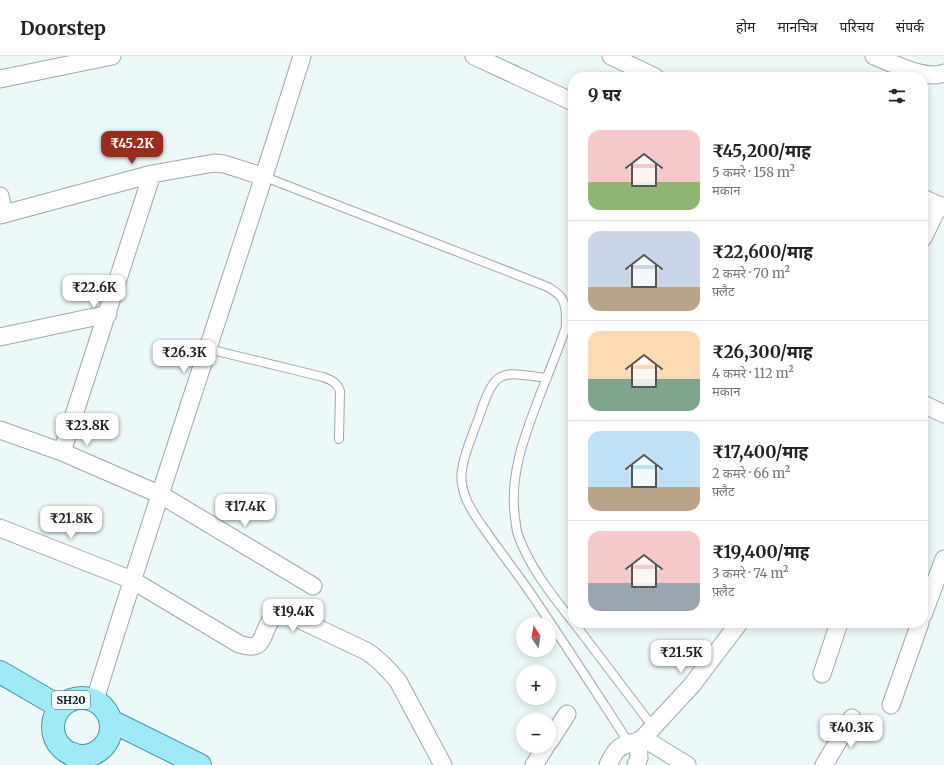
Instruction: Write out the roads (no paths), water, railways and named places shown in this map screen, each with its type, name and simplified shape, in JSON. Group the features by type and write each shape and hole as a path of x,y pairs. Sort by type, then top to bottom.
{"main road":[{"name":"SH20","path":"0,672 60,707"},
{"name":"SH20","path":"85,697 95,700 102,705 111,721 111,731 108,741 101,749 93,754 83,756 78,760 61,747 53,734 52,724 60,707 67,701 75,698 85,697"},
{"path":"111,721 200,765"}],"street":[{"path":"0,79 112,56"},
{"path":"95,700 132,580 265,177 302,56"},
{"path":"474,56 568,100"},
{"path":"611,56 645,72"},
{"path":"874,56 918,72"},
{"path":"928,75 932,76 944,73"},
{"path":"0,196 2,214 152,174 214,163 224,164 265,177"},
{"path":"62,452 108,314 152,174"},
{"path":"928,200 941,207 928,229"},
{"path":"0,337 108,314"},
{"path":"928,406 944,414"},
{"path":"0,430 62,452 161,495 313,586"},
{"path":"0,528 132,580 240,644 255,647 259,644 271,619 276,616 284,615 292,616 366,651 376,657 390,671 398,682 443,765"},
{"path":"928,604 944,559"},
{"path":"608,765 614,752 618,748 641,737 692,685 735,628"},
{"path":"822,674 837,628"},
{"path":"891,705 918,628"},
{"path":"556,731 567,714"},
{"path":"824,765 852,718"},
{"path":"636,765 639,758 641,737"},
{"path":"641,737 687,765"},
{"path":"534,765 542,753"}],"lane":[{"path":"265,177 548,287 559,294 564,302 566,327 524,438 516,467 513,486 514,511 518,534 529,559 547,588 568,616"},
{"path":"208,349 323,376 332,380 338,386 340,391 338,439"},
{"path":"547,378 511,373 501,376 494,381 487,392 462,467 461,482 472,512 527,588 641,737"},
{"path":"576,628 641,737"}]}
